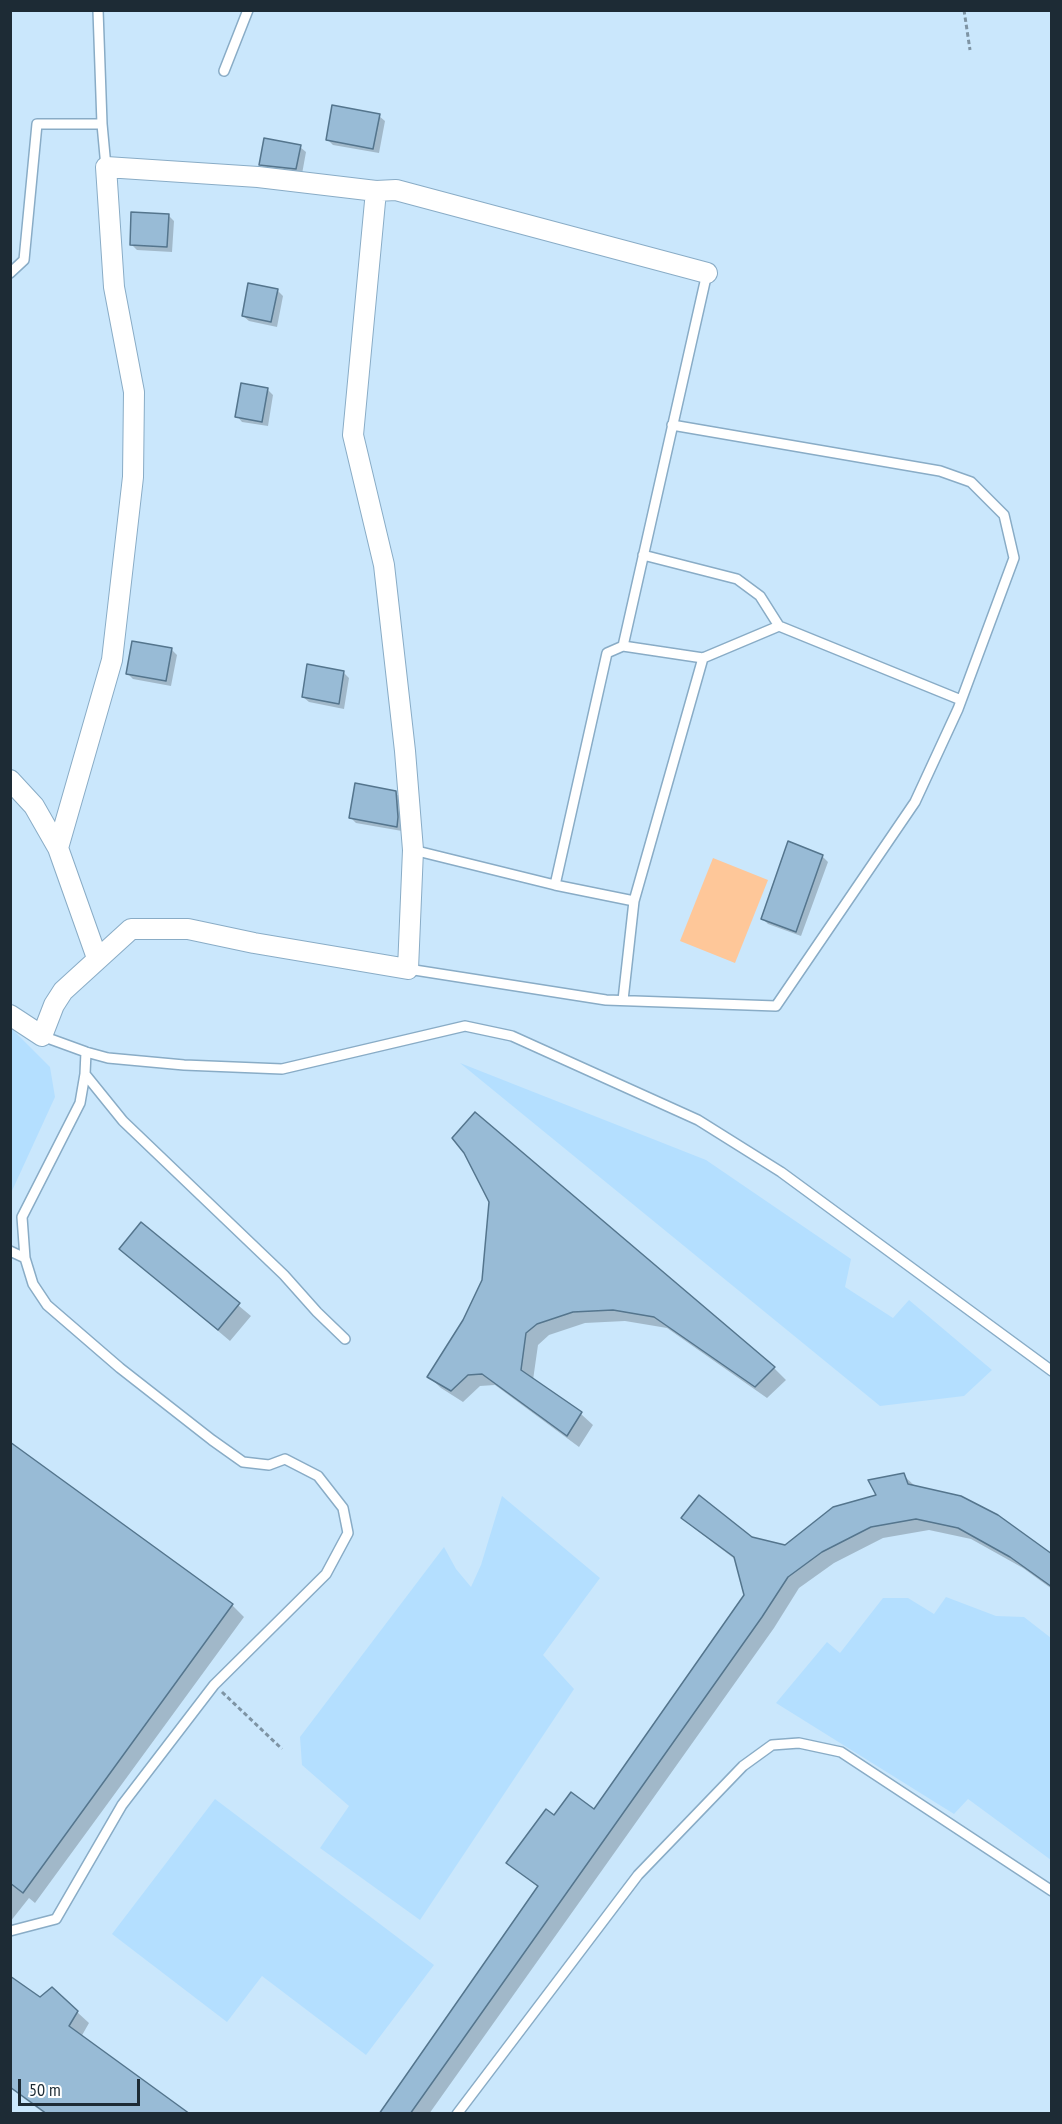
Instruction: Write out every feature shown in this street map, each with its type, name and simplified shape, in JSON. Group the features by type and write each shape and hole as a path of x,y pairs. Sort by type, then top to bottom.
{"street":[{"path":"58,848 112,660 133,477 134,392 114,287 106,167 258,177 376,191 396,190 707,273"},
{"path":"10,1015 42,1036 54,1005 63,991 131,929 188,929 408,969 413,850 405,751 384,565 353,435 376,191"},
{"path":"10,780 34,806 58,848 93,962"}],"lane":[{"path":"98,10 102,124 106,167"},
{"path":"224,71 248,10"},
{"path":"10,273 24,260 37,123 102,124"},
{"path":"622,646 707,273"},
{"path":"408,969 606,1000 776,1006 915,802 961,700 1014,558 1004,515 971,482 940,471 672,425"},
{"path":"643,555 737,579 760,596 779,626 961,700"},
{"path":"555,885 607,653 622,646 703,658 779,626"},
{"path":"623,1000 634,901 703,658"},
{"path":"413,850 555,885 634,901"},
{"path":"42,1036 108,1058 174,1064 282,1069 465,1026 512,1036 698,1120 781,1172 1052,1371"},
{"path":"10,1931 56,1919 122,1805 214,1685 326,1574 348,1533 343,1508 318,1476 285,1459 269,1465 243,1461 212,1440 120,1368 47,1305 33,1284 25,1258 22,1217 80,1103 86,1074 86,1052"},
{"path":"86,1074 123,1121 284,1275 345,1339"},
{"path":"10,1251 25,1258"},
{"path":"457,2114 638,1875 742,1766 772,1745 799,1743 841,1752 1052,1892"}],"path":[{"path":"964,10 970,50"},
{"path":"214,1685 282,1749"}],"shaded area":[{"path":"713,858 768,880 735,963 680,941"},
{"path":"11,1028 50,1067 55,1097 11,1193"},
{"path":"460,1063 706,1160 851,1259 845,1287 893,1318 909,1300 992,1370 964,1396 880,1406"},
{"path":"502,1496 600,1578 543,1655 574,1689 420,1920 320,1848 349,1806 302,1765 300,1737 444,1547 456,1569 471,1587 481,1565"},
{"path":"946,1597 996,1616 1024,1617 1051,1638 1051,1860 968,1799 954,1814 776,1703 827,1642 840,1653 883,1598 908,1598 934,1614"},
{"path":"215,1799 434,1965 366,2055 262,1976 227,2022 112,1934"}],"building":[{"path":"332,105 380,114 373,149 326,140"},
{"path":"264,138 301,145 296,169 259,165"},
{"path":"131,212 169,214 167,247 130,245"},
{"path":"248,283 278,289 271,322 242,316"},
{"path":"241,383 268,388 262,422 235,417"},
{"path":"132,641 172,648 166,681 126,674"},
{"path":"307,664 344,671 339,704 302,697"},
{"path":"355,783 396,791 397,827 349,818"},
{"path":"788,841 823,855 796,932 761,919"},
{"path":"475,1112 775,1367 755,1387 654,1317 613,1310 573,1312 537,1324 526,1333 521,1370 582,1412 567,1436 482,1374 468,1375 451,1391 427,1377 463,1320 482,1280 489,1202 464,1153 452,1138"},
{"path":"141,1222 240,1303 218,1330 119,1249"},
{"path":"10,1442 233,1604 23,1893 10,1883"},
{"path":"904,1473 908,1484 961,1496 998,1515 1052,1554 1052,1587 1010,1557 958,1528 916,1519 871,1527 822,1552 788,1577 410,2114 379,2114 538,1886 506,1863 546,1809 554,1815 571,1792 594,1809 744,1595 734,1557 681,1518 699,1495 752,1537 785,1545 833,1507 876,1495 868,1480"},
{"path":"10,1976 40,1997 52,1987 78,2011 69,2026 190,2114 47,2114 10,2087"}]}
